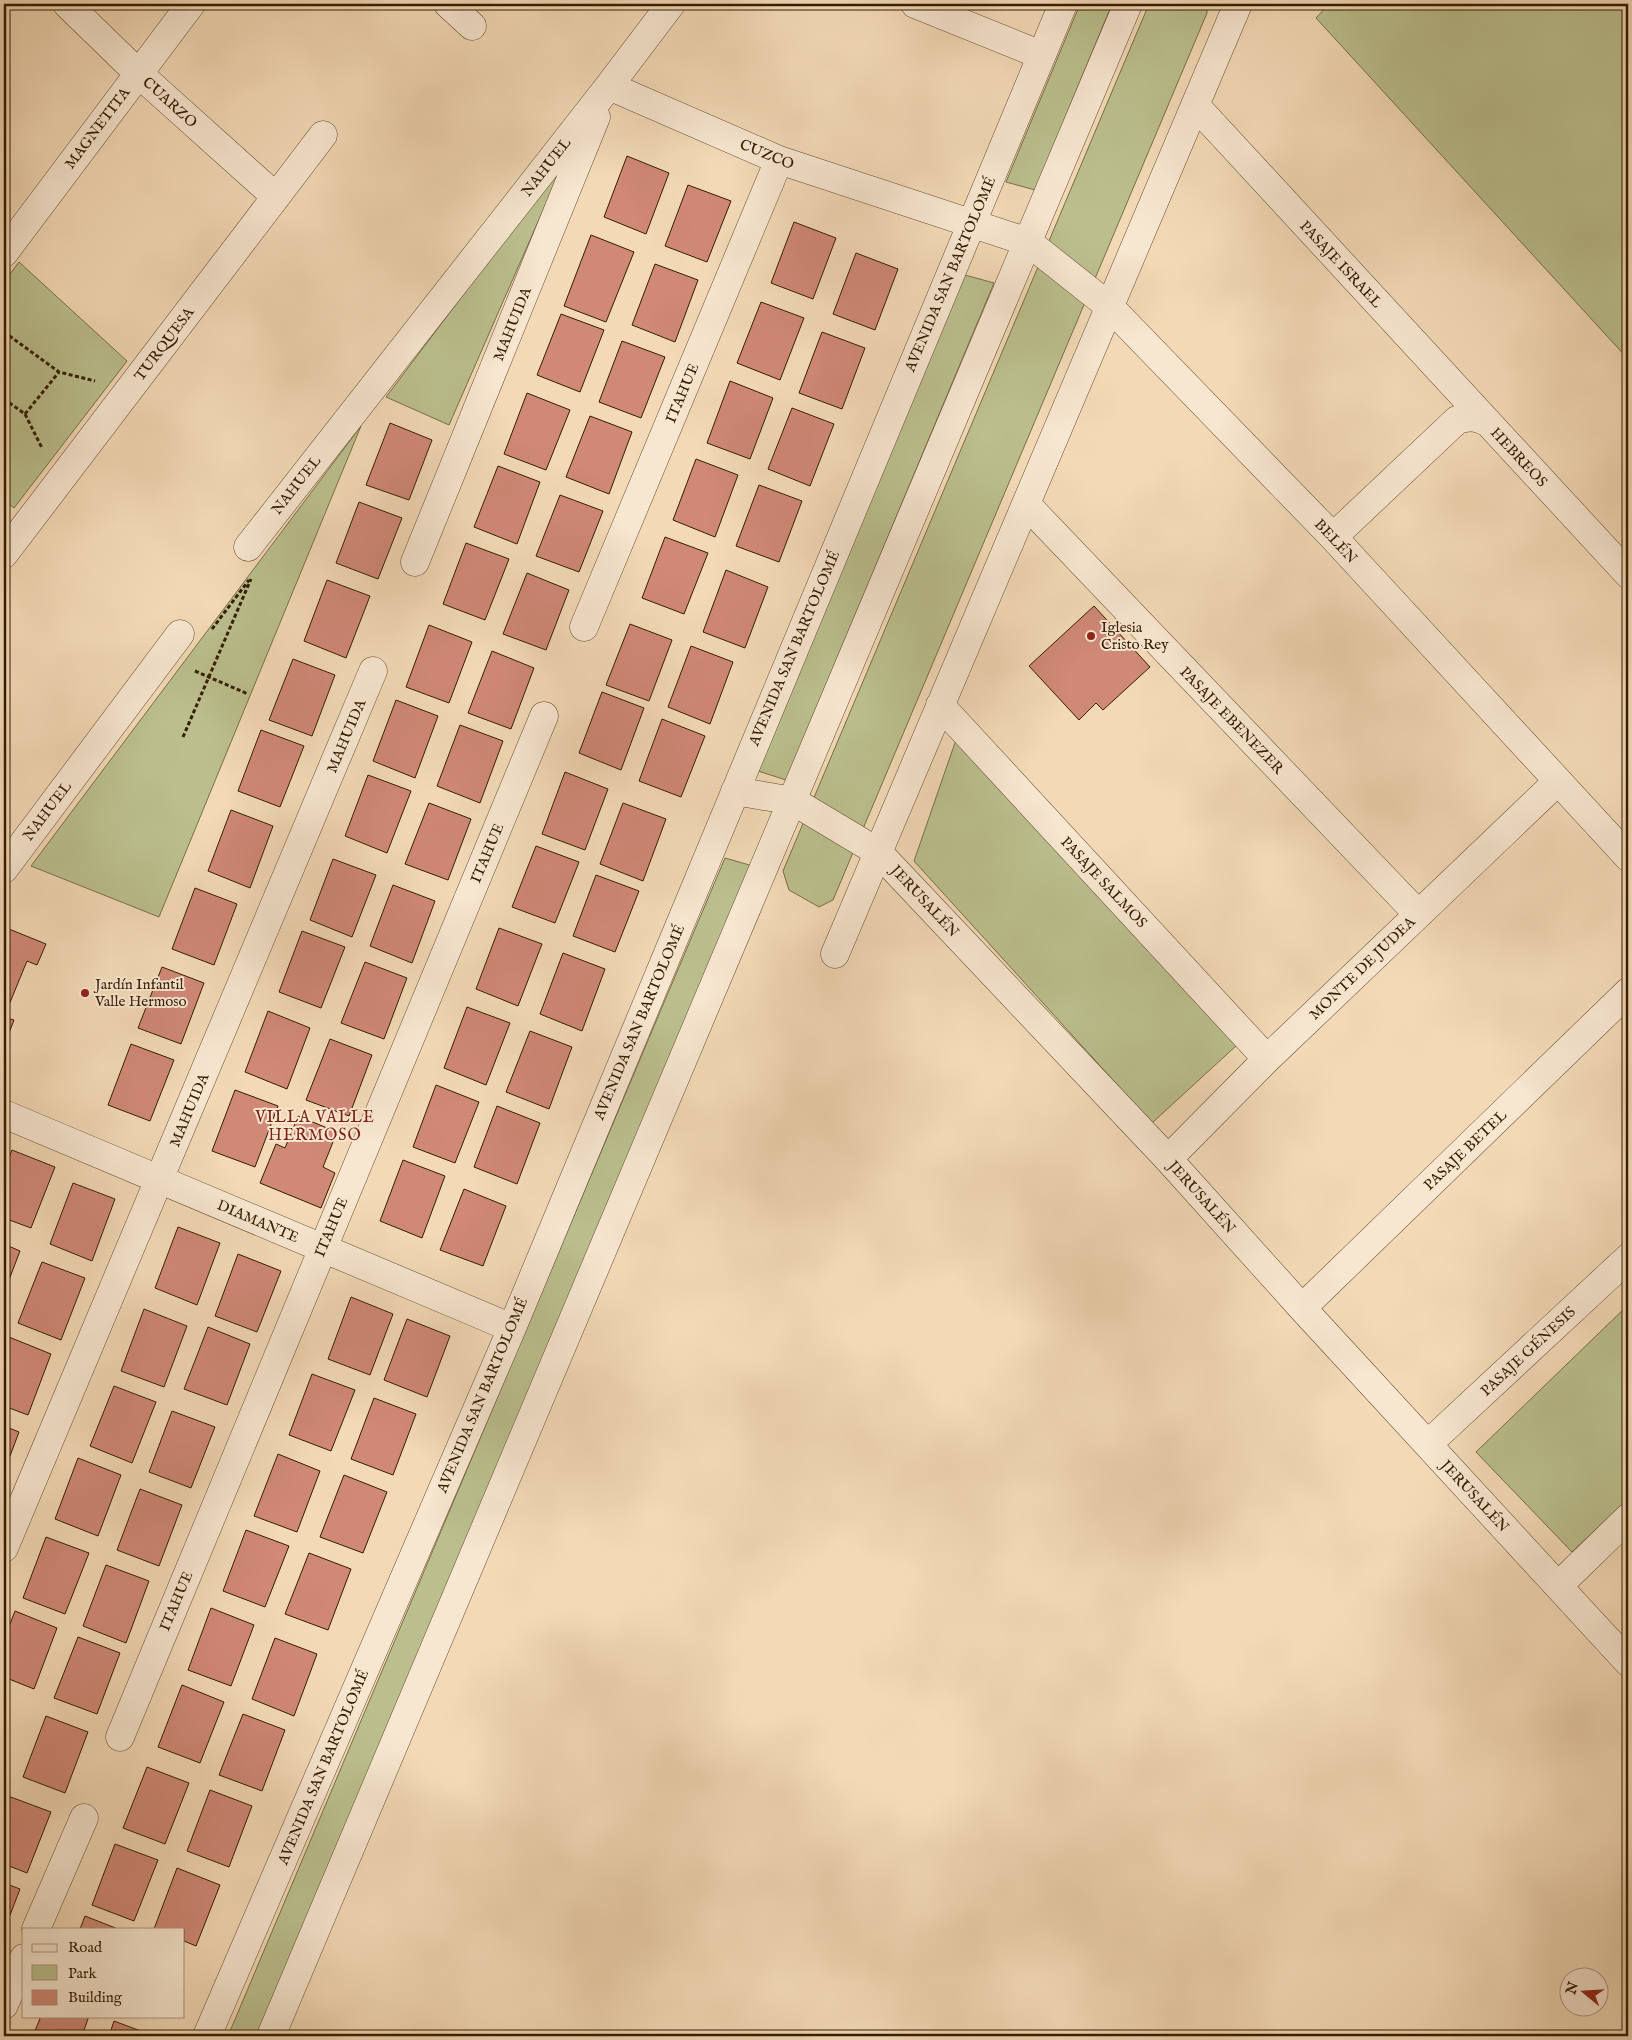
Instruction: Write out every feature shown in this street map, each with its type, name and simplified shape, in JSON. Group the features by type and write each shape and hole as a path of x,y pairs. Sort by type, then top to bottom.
{"street":[{"name":"CUARZO","path":"67,4 138,73 276,197"},
{"name":"MAGNETITA","path":"4,253 191,4"},
{"path":"448,4 472,26"},
{"path":"609,86 670,4"},
{"path":"915,4 1041,55"},
{"name":"AVENIDA SAN BARTOLOMÉ","path":"207,2036 512,1328 1063,4"},
{"path":"271,2036 1128,4"},
{"path":"835,954 1238,4"},
{"name":"CUZCO","path":"609,86 779,160 1028,242"},
{"name":"NAHUEL","path":"251,560 609,86"},
{"name":"MAHUIDA","path":"416,562 609,86"},
{"name":"PASAJE ISRAEL","path":"1195,105 1487,422"},
{"name":"TURQUESA","path":"4,554 323,135"},
{"name":"ITAHUE","path":"584,627 779,160"},
{"name":"BELÉN","path":"1028,242 1110,307 1333,537 1628,857"},
{"name":"HEBREOS","path":"1333,537 1457,420 1467,416 1475,417 1487,422 1628,574"},
{"name":"PASAJE EBENEZER","path":"1026,504 1418,914"},
{"name":"NAHUEL","path":"4,869 180,634"},
{"name":"MAHUIDA","path":"4,1548 373,671"},
{"name":"PASAJE SALMOS","path":"940,705 1267,1059"},
{"name":"ITAHUE","path":"120,1738 544,716"},
{"name":"MONTE DE JUDEA","path":"1168,1158 1267,1059 1558,781"},
{"name":"JERUSALÉN","path":"735,791 793,801 878,852 1168,1158 1302,1308 1628,1662"},
{"name":"PASAJE BETEL","path":"1302,1308 1628,992"},
{"name":"DIAMANTE","path":"4,1114 512,1328"},
{"name":"PASAJE GÉNESIS","path":"1428,1444 1628,1258"},
{"path":"1558,1586 1628,1518"},
{"path":"36,1928 84,1818"},
{"path":"4,2005 22,1963"}],"path":[{"path":"4,332 59,372 130,389"},
{"path":"25,414 59,372"},
{"path":"4,399 25,414 59,482"},
{"path":"180,634 204,640 251,560"},
{"path":"183,737 209,678 251,560"},
{"path":"162,658 248,694"}],"green space":[{"path":"1080,4 1112,4 1035,190 1006,182"},
{"path":"1149,4 1207,4 1207,13 833,900 819,907 789,890 783,871"},
{"path":"1329,4 1628,4 1628,359 1316,18"},
{"path":"565,160 449,425 386,397"},
{"path":"19,262 127,361 14,508 4,500 4,282"},
{"path":"965,275 994,283 786,780 758,771"},
{"path":"361,426 159,917 31,866"},
{"path":"957,737 1237,1045 1152,1123 914,861"},
{"path":"725,858 753,866 263,2036 228,2036"},
{"path":"1628,1305 1628,1499 1572,1552 1476,1452"}],"building":[{"path":"627,156 669,173 646,234 604,217"},
{"path":"688,185 731,201 707,262 665,246"},
{"path":"794,222 836,238 813,299 771,283"},
{"path":"591,235 634,252 606,322 564,306"},
{"path":"856,253 898,269 875,330 833,314"},
{"path":"655,264 698,280 675,342 632,325"},
{"path":"761,302 804,318 780,380 737,363"},
{"path":"561,314 604,330 580,392 537,375"},
{"path":"822,332 865,348 842,409 799,393"},
{"path":"622,341 665,357 641,418 599,402"},
{"path":"730,381 773,398 750,459 707,443"},
{"path":"527,393 570,410 546,470 504,454"},
{"path":"792,408 834,424 810,486 768,469"},
{"path":"590,416 632,432 609,494 566,477"},
{"path":"390,423 432,440 409,500 366,485"},
{"path":"696,459 738,475 715,537 673,520"},
{"path":"498,466 540,482 517,544 474,527"},
{"path":"759,485 802,501 779,562 736,546"},
{"path":"560,495 603,511 579,572 536,556"},
{"path":"359,502 402,518 378,579 336,563"},
{"path":"665,537 708,553 684,614 642,598"},
{"path":"466,543 509,559 485,620 443,604"},
{"path":"726,570 768,587 745,648 703,632"},
{"path":"527,573 569,590 546,650 503,634"},
{"path":"327,580 370,596 346,658 304,641"},
{"name":"Iglesia Cristo Rey","path":"1094,606 1150,667 1103,710 1096,703 1079,720 1029,666"},
{"path":"630,624 672,640 649,701 606,685"},
{"path":"429,625 472,642 449,703 406,687"},
{"path":"691,646 733,662 710,724 668,707"},
{"path":"492,651 534,668 511,729 468,713"},
{"path":"293,659 335,675 312,736 269,720"},
{"path":"602,692 644,708 621,770 579,753"},
{"path":"396,700 438,716 415,778 373,761"},
{"path":"662,719 705,736 681,797 639,781"},
{"path":"460,725 503,741 480,803 437,786"},
{"path":"261,730 304,746 280,807 238,791"},
{"path":"565,772 608,789 585,850 542,834"},
{"path":"368,775 411,791 387,853 345,836"},
{"path":"429,803 471,819 448,880 405,864"},
{"path":"623,803 666,819 643,881 600,864"},
{"path":"231,810 273,826 250,888 208,871"},
{"path":"536,846 579,862 555,923 512,907"},
{"path":"333,859 376,875 352,937 310,920"},
{"path":"596,875 639,891 615,952 573,936"},
{"path":"393,885 435,901 412,963 370,946"},
{"path":"195,888 237,904 214,965 172,949"},
{"path":"4,927 46,944 37,965 27,961 4,1017"},
{"path":"499,928 542,944 518,1006 476,989"},
{"path":"302,931 345,947 321,1008 279,992"},
{"path":"563,953 605,969 582,1031 540,1014"},
{"path":"365,962 407,978 384,1039 341,1023"},
{"path":"162,967 204,983 181,1044 138,1028"},
{"path":"467,1007 510,1023 486,1085 444,1068"},
{"path":"268,1011 310,1028 287,1089 245,1072"},
{"path":"4,1017 14,1020 6,1041 4,1040"},
{"path":"530,1031 572,1047 549,1109 506,1092"},
{"path":"330,1039 372,1055 349,1116 306,1100"},
{"path":"131,1044 174,1060 150,1121 108,1105"},
{"path":"436,1085 479,1102 455,1163 413,1147"},
{"path":"235,1090 278,1106 255,1167 212,1151"},
{"path":"497,1106 540,1123 517,1184 474,1167"},
{"path":"298,1116 337,1132 323,1167 335,1173 321,1208 260,1183 276,1144 285,1148"},
{"path":"12,1150 55,1167 31,1228 4,1218 4,1171"},
{"path":"403,1160 445,1176 422,1238 380,1221"},
{"path":"73,1183 115,1199 92,1261 50,1244"},
{"path":"464,1189 506,1206 483,1266 440,1250"},
{"path":"178,1227 220,1243 197,1305 155,1288"},
{"path":"4,1244 20,1251 4,1293"},
{"path":"238,1254 281,1271 257,1332 215,1316"},
{"path":"42,1262 85,1278 61,1340 18,1323"},
{"path":"351,1297 393,1314 370,1375 328,1359"},
{"path":"144,1309 187,1326 164,1387 121,1371"},
{"path":"407,1319 450,1336 427,1397 384,1380"},
{"path":"208,1327 250,1344 227,1405 184,1389"},
{"path":"9,1337 51,1354 28,1415 4,1406 4,1351"},
{"path":"312,1374 355,1390 331,1451 289,1435"},
{"path":"114,1386 156,1402 132,1463 90,1446"},
{"path":"374,1398 416,1414 393,1475 351,1459"},
{"path":"172,1411 215,1427 191,1488 149,1472"},
{"path":"4,1426 19,1432 4,1472"},
{"path":"278,1454 320,1471 297,1532 254,1516"},
{"path":"78,1458 121,1475 98,1536 55,1519"},
{"path":"344,1475 387,1492 363,1553 320,1537"},
{"path":"140,1489 182,1505 159,1566 117,1550"},
{"path":"246,1530 289,1546 265,1607 223,1591"},
{"path":"46,1537 89,1553 65,1614 23,1598"},
{"path":"309,1553 351,1569 328,1630 285,1614"},
{"path":"106,1565 149,1581 126,1643 83,1626"},
{"path":"211,1608 254,1625 231,1686 188,1670"},
{"path":"15,1611 57,1628 34,1689 4,1677 4,1640"},
{"path":"78,1637 120,1653 97,1714 54,1698"},
{"path":"275,1638 317,1654 294,1716 252,1699"},
{"path":"182,1685 224,1702 200,1763 158,1747"},
{"path":"243,1714 285,1730 262,1791 219,1775"},
{"path":"46,1716 88,1732 65,1793 23,1777"},
{"path":"147,1767 189,1783 165,1844 123,1828"},
{"path":"210,1790 252,1806 229,1867 187,1851"},
{"path":"8,1796 51,1812 27,1873 4,1864 4,1808"},
{"path":"115,1844 158,1860 134,1921 92,1905"},
{"path":"177,1868 220,1885 196,1946 185,1941 185,1928 154,1928"},
{"path":"4,1883 20,1889 4,1931"},
{"path":"85,1916 115,1928 80,1928"},
{"path":"40,2018 88,2018 82,2036 33,2036"},
{"path":"114,2021 154,2036 109,2036"}],"place":[{"name":"Iglesia Cristo Rey","path":"1091,636"},
{"name":"Jardín Infantil Valle Hermoso","path":"85,993"}],"district":[{"name":"VILLA VALLE HERMOSO","path":"315,1125"}]}
